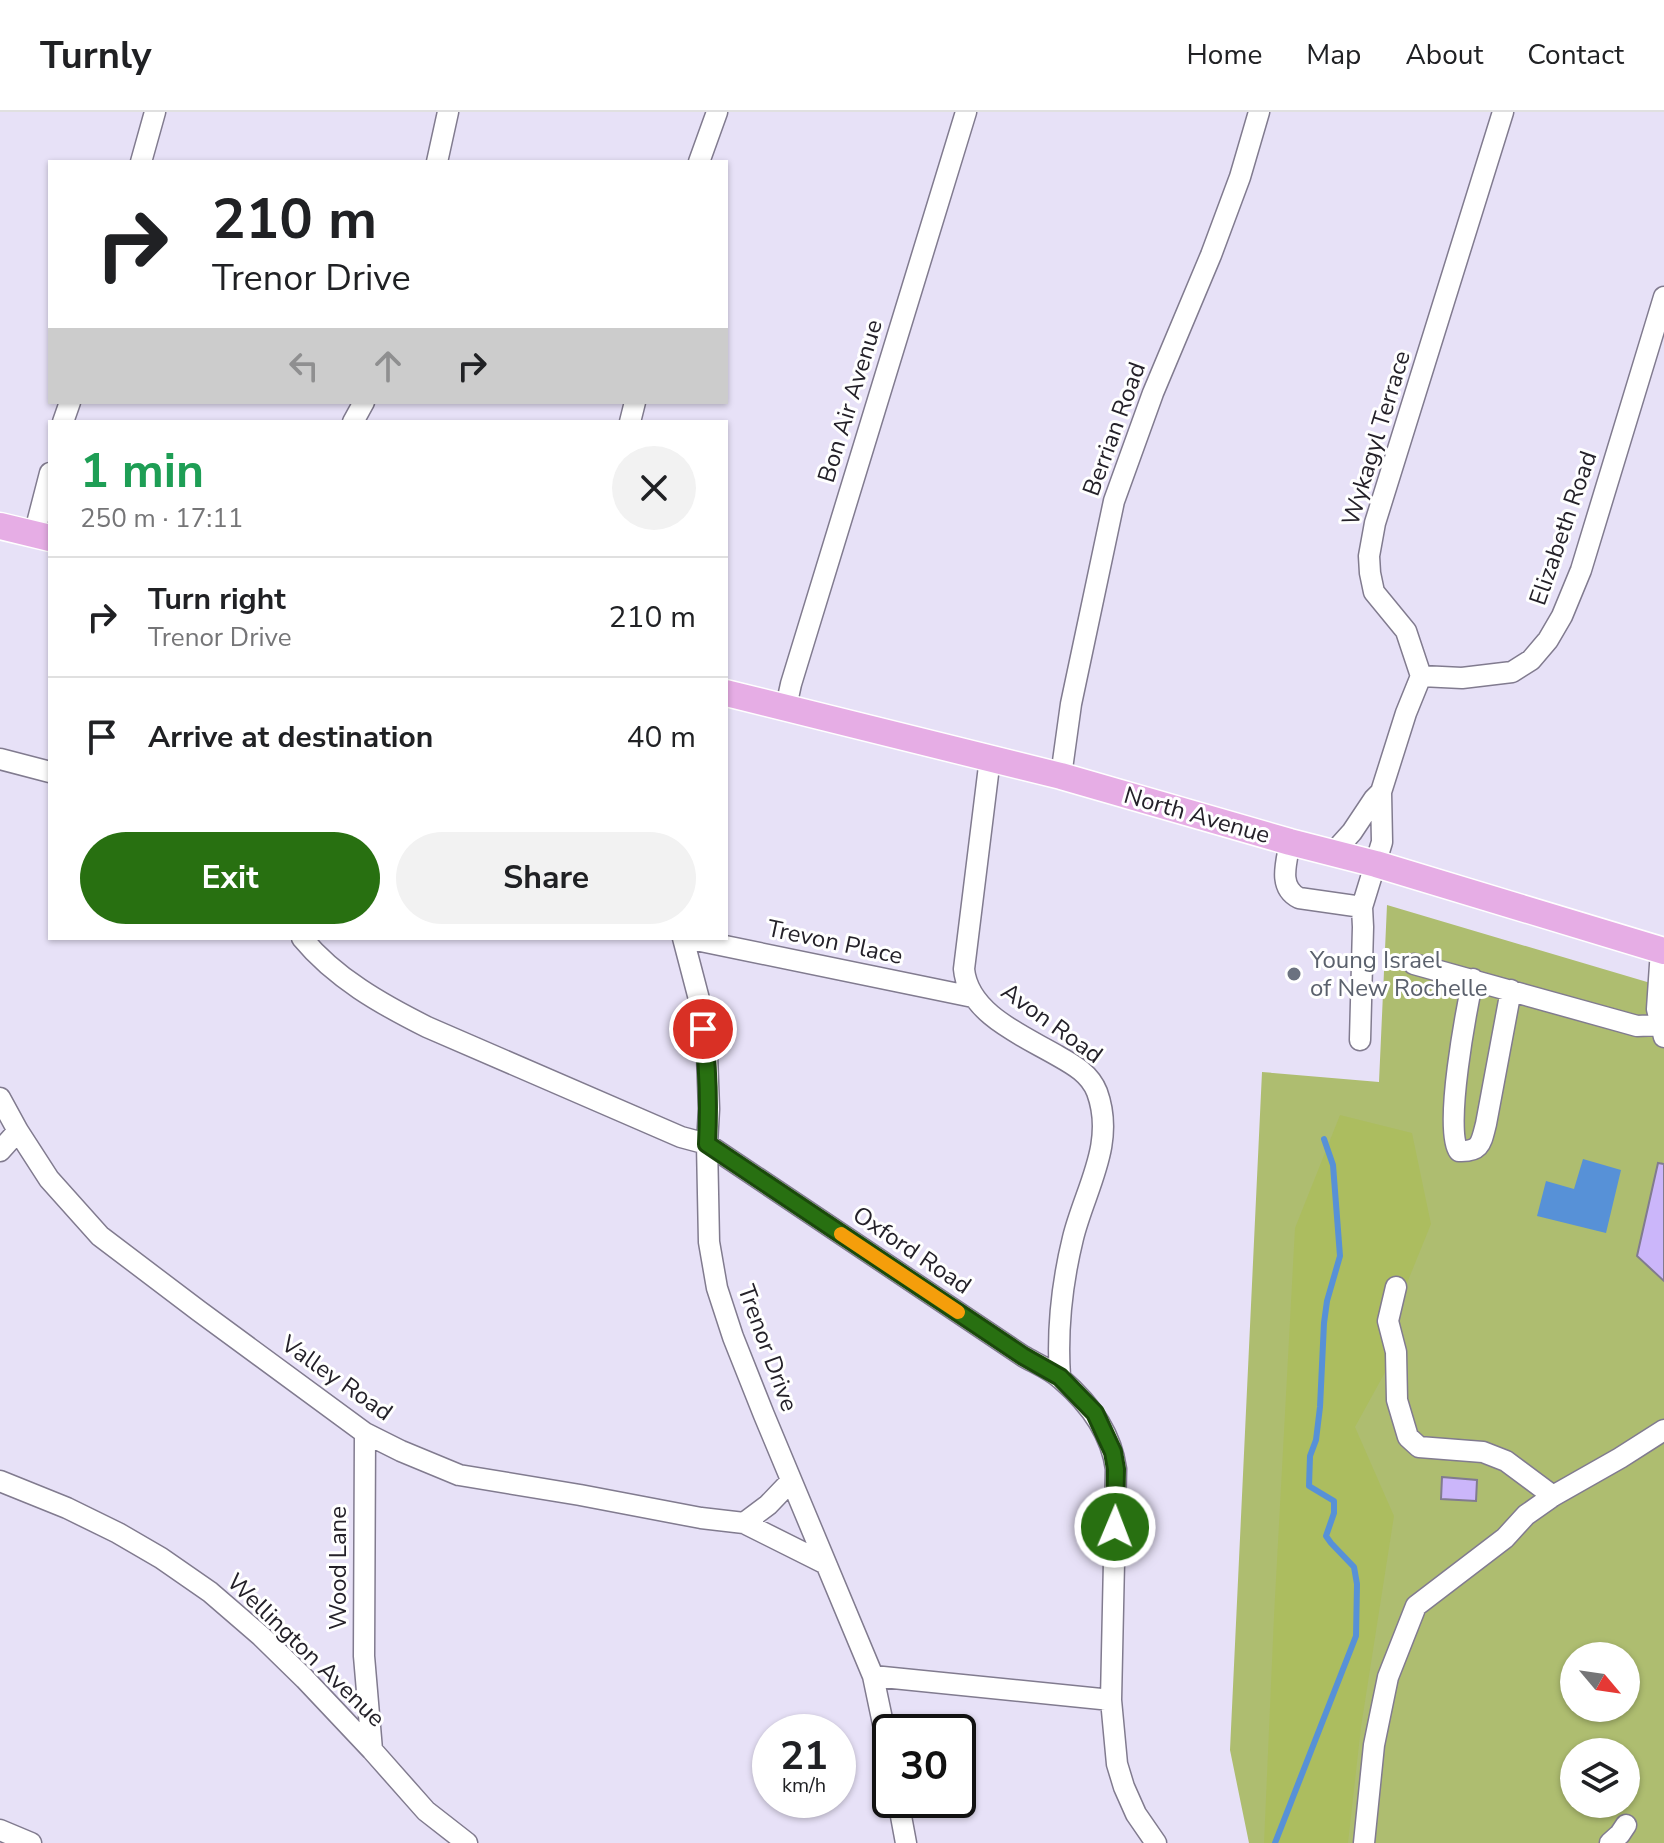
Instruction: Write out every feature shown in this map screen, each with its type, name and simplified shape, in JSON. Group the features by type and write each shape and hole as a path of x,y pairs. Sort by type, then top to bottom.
{"main road":[{"path":"0,526 42,536"},
{"name":"North Avenue","path":"728,693 1061,776 1376,864 1663,950"}],"street":[{"path":"142,160 155,112"},
{"path":"700,160 717,112"},
{"name":"Bon Air Avenue","path":"786,707 966,112"},
{"name":"Berrian Road","path":"1061,776 1071,704 1114,501 1153,393 1236,190 1259,112"},
{"name":"Wykagyl Terrace","path":"1421,676 1406,631 1374,592 1369,556 1375,523 1503,112"},
{"path":"437,160 444,118"},
{"name":"Elizabeth Road","path":"1421,676 1462,678 1512,672 1531,660 1548,640 1562,616 1581,570 1664,297"},
{"path":"42,536 48,489"},
{"path":"1360,1040 1362,907 1382,842 1381,792 1421,676"},
{"name":"Avon Road","path":"990,758 965,981 973,997 999,1021 1092,1080 1104,1117 1103,1145 1073,1238 1067,1268 1058,1344 1060,1377"},
{"path":"0,759 48,771"},
{"path":"1333,853 1381,792"},
{"path":"1290,842 1284,875 1291,894 1299,898 1362,907"},
{"name":"Oxford Road","path":"304,940 350,982 389,1008 681,1137 707,1144 1023,1356 1060,1377 1095,1413 1113,1452 1116,1469 1111,1700 1117,1764 1136,1814 1156,1843"},
{"name":"Trenor Drive","path":"685,940 700,1003 707,1054 709,1242 717,1288 733,1337 873,1676 881,1714"},
{"name":"Trevon Place","path":"695,940 973,997"},
{"path":"1414,964 1662,1031 1657,1009 1663,950"},
{"path":"1473,979 1457,1074 1454,1123 1455,1146 1459,1151 1471,1151 1480,1144 1511,990"},
{"name":"Valley Road","path":"0,1098 49,1179 100,1236 365,1433 459,1475 744,1523 826,1564"},
{"path":"0,1151 18,1131"},
{"path":"1396,1287 1388,1321 1396,1352 1397,1400 1408,1437 1419,1447 1483,1452 1506,1461 1553,1496"},
{"path":"1364,1843 1374,1745 1388,1677 1416,1606 1505,1538 1526,1515 1664,1430"},
{"name":"Wood Lane","path":"365,1433 364,1656 372,1750"},
{"name":"Wellington Avenue","path":"0,1481 118,1533 210,1592 261,1636 372,1750 426,1811 467,1843"},
{"path":"744,1523 768,1505 791,1481"},
{"path":"873,1676 1111,1700"},
{"path":"901,1818 906,1843"},
{"path":"1610,1843 1626,1825"},
{"path":"0,1830 31,1843"}],"green space":[{"path":"1387,905 1664,987 1664,1843 1249,1843 1230,1750 1262,1072 1379,1082"},
{"path":"1340,1115 1412,1133 1431,1224 1403,1293 1388,1367 1355,1427 1394,1516 1361,1727 1348,1843 1264,1843 1295,1228"}],"water":[{"path":"1583,1159 1621,1170 1606,1233 1537,1216 1546,1181 1574,1189"}],"building":[{"path":"1658,1163 1664,1164 1664,1281 1637,1256"},
{"path":"1442,1477 1477,1480 1476,1501 1441,1499"}],"waterway":[{"path":"1275,1843 1356,1636 1357,1584 1354,1567 1326,1536 1334,1513 1334,1501 1309,1486 1310,1456 1316,1440 1320,1407 1324,1323 1340,1256 1333,1165 1324,1139"}],"slow traffic":[{"path":"841,1234 958,1312"}],"place":[{"name":"Young Israel of New Rochelle","path":"1294,974"}],"route":[{"path":"703,1029 709,1109 707,1144 1023,1356 1060,1377 1095,1413 1113,1452 1116,1469 1115,1527"}]}
